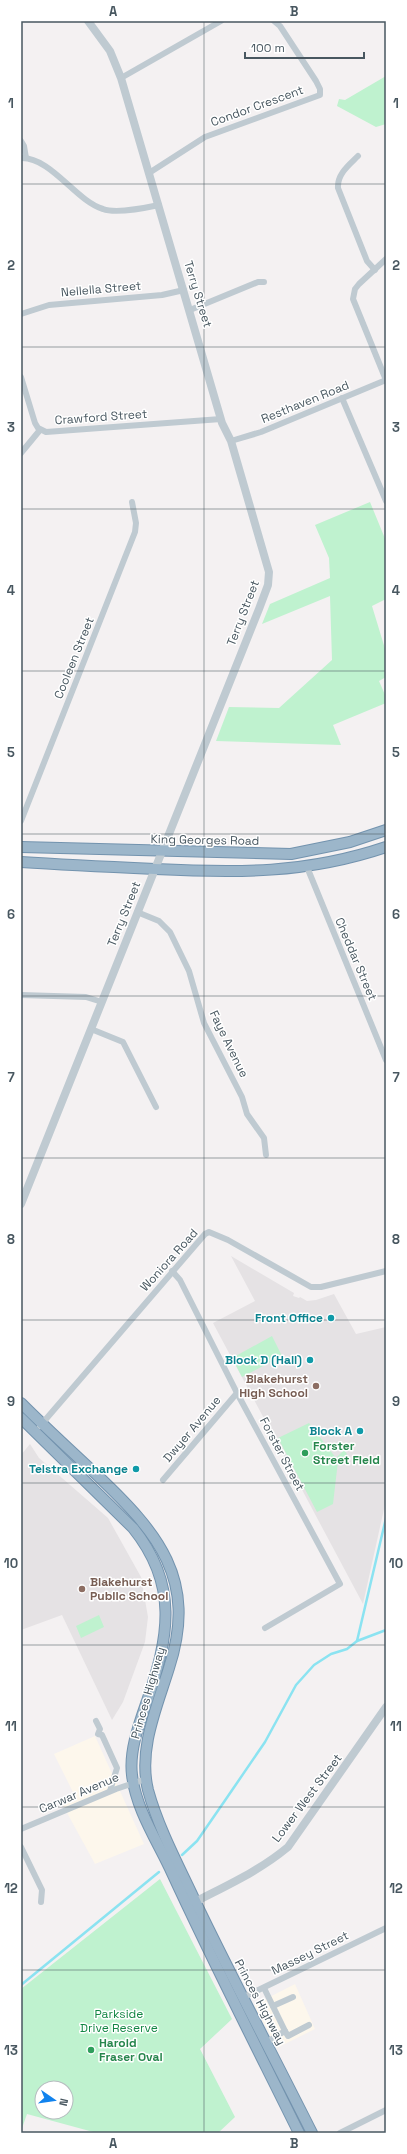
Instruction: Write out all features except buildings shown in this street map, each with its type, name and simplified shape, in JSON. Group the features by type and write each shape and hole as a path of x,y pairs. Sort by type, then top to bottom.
{"highway":[{"name":"King Georges Road","path":"21,847 160,852 291,854 350,842 386,830"},
{"path":"21,862 225,872 264,871 307,867 351,858 386,847"},
{"name":"Princes Highway","path":"21,1403 39,1428 133,1528 154,1559 163,1586 167,1619 165,1637 156,1674 137,1732 132,1761 133,1782 156,1843 244,1997 312,2133"},
{"name":"Princes Highway","path":"21,1418 39,1428 133,1509 153,1535 172,1572 178,1608 177,1638 146,1747 146,1779 158,1819 191,1904 299,2133"}],"street":[{"path":"121,78 221,21"},
{"name":"Condor Crescent","path":"149,174 205,136 320,95 320,89 316,81 280,26 274,21"},
{"name":"Terry Street","path":"21,1204 269,580 268,566 231,441 221,419 121,78 110,51 90,22"},
{"path":"21,141 24,146 24,158 39,163 103,209 143,208 158,205"},
{"path":"358,156 341,174 338,181 338,188 367,261 375,270"},
{"path":"386,259 355,288 353,299 386,380"},
{"path":"190,310 258,282 264,282"},
{"name":"Nellella Street","path":"21,314 49,305 162,295 184,290"},
{"name":"Crawford Street","path":"21,376 35,423 40,430 49,432 221,419"},
{"name":"Resthaven Road","path":"231,441 252,435 386,380"},
{"path":"342,398 386,501"},
{"path":"21,453 40,430"},
{"name":"Cooleen Street","path":"21,821 135,532 136,523 132,502"},
{"name":"Cheddar Street","path":"307,867 386,1060"},
{"name":"Faye Avenue","path":"138,912 159,921 170,932 189,971 204,1023 242,1097 247,1114 264,1138 266,1156"},
{"path":"21,995 86,997 102,1002"},
{"path":"91,1029 123,1042 156,1107"},
{"name":"Woniora Road","path":"39,1428 172,1271 202,1237 210,1232 228,1240 311,1287 321,1287 386,1271"},
{"name":"Forster Street","path":"172,1271 180,1280 237,1393 340,1584 265,1628"},
{"name":"Dwyer Avenue","path":"164,1480 237,1393"},
{"name":"Lower West Street","path":"191,1904 245,1878 269,1863 288,1847 386,1708"},
{"path":"96,1721 100,1729 98,1734 102,1735 117,1768 110,1791"},
{"name":"Carwar Avenue","path":"21,1829 110,1791 133,1782 146,1779"},
{"path":"21,1848 42,1890 41,1902"},
{"name":"Massey Street","path":"244,1997 386,1928"},
{"path":"264,1988 288,2036 309,2025"},
{"path":"273,2006 293,1997"},
{"path":"267,2042 285,2031"},
{"path":"340,2133 386,2110"}],"shaded area":[{"name":"Blakehurst High School","path":"231,1256 294,1293 293,1296 300,1297 307,1301 316,1300 334,1294 356,1334 386,1327 386,1500 363,1604 213,1323 255,1301"},
{"name":"Blakehurst Public School","path":"30,1444 39,1458 108,1518 141,1577 148,1617 145,1642 123,1702 112,1720 62,1615 21,1630 21,1455"},
{"path":"95,1736 144,1844 95,1864 60,1800 74,1794 54,1754"},
{"path":"295,1984 315,2029 277,2048 254,2005"}],"green space":[{"path":"386,76 386,124 376,127 337,106 339,99 345,100"},
{"path":"370,502 386,541 386,599 372,606 386,652 386,677 379,681 386,697 386,703 333,725 341,745 216,741 229,707 279,708 332,660 330,596 262,624 270,604 330,578 329,558 315,525"},
{"path":"272,1336 282,1356 242,1377 232,1358"},
{"path":"309,1423 336,1458 344,1450 347,1454 338,1461 333,1504 317,1512 278,1438"},
{"path":"99,1615 104,1627 81,1638 76,1626"},
{"name":"Parkside Drive Reserve","path":"160,1879 232,2019 200,2049 235,2117 218,2133 97,2133 49,2120 74,2120 74,2080 34,2080 34,2116 27,2114 21,2131 21,1989"}],"waterway":[{"path":"357,1641 386,1518"},
{"path":"182,1855 197,1841 265,1742 296,1685 314,1665 331,1654 347,1649 357,1641 386,1630"},
{"path":"21,1985 159,1872"}],"place":[{"name":"Front Office","path":"331,1318"},
{"name":"Block D (Hall)","path":"310,1360"},
{"name":"Blakehurst High School","path":"316,1386"},
{"name":"Block A","path":"360,1431"},
{"name":"Forster Street Field","path":"305,1453"},
{"name":"Telstra Exchange","path":"136,1469"},
{"name":"Blakehurst Public School","path":"82,1589"},
{"name":"Harold Fraser Oval","path":"91,2050"}]}
